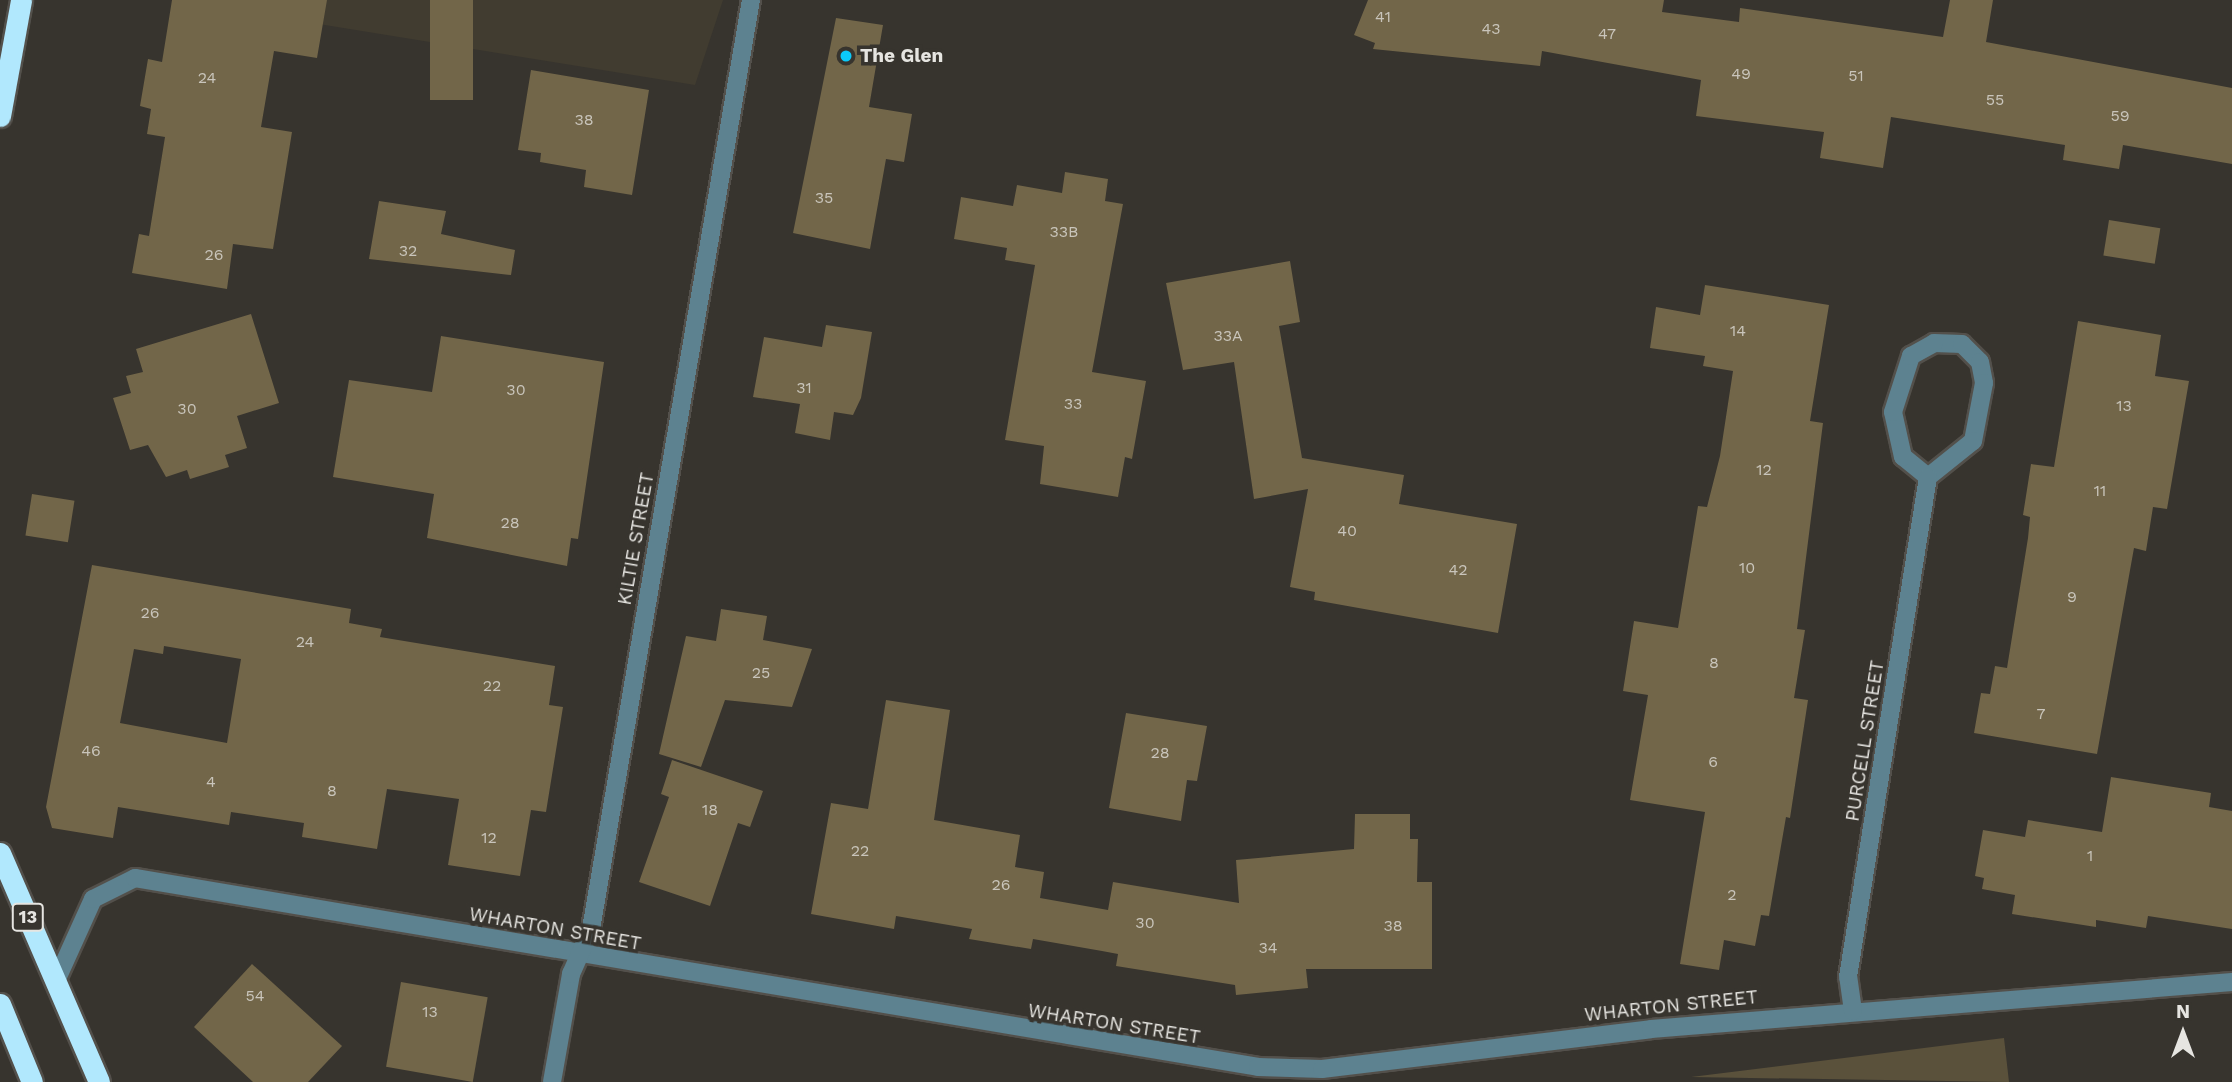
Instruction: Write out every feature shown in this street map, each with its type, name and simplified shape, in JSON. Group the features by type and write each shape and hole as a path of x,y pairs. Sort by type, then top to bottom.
{"highway":[{"path":"0,116 21,0"},
{"name":"13","path":"0,853 99,1082"},
{"path":"0,1004 32,1082"}],"street":[{"name":"KILTIE STREET","path":"552,1082 580,955 591,929 751,0"},
{"path":"1934,343 1962,344 1980,362 1982,416 1973,441 1928,477 1903,457 1893,412 1900,381 1911,356 1934,343"},
{"name":"PURCELL STREET","path":"1853,1011 1848,977 1928,477"},
{"name":"WHARTON STREET","path":"56,981 93,899 135,878 1258,1068 1322,1069 1544,1040 1853,1011 2232,982"}],"shaded area":[{"path":"171,0 723,0 695,85"},
{"path":"2004,1038 2009,1082 1691,1077 1812,1062"}],"building":[{"path":"172,0 327,0 317,58 274,51 261,127 292,132 273,249 233,244 227,289 132,273 139,234 149,236 165,137 147,134 151,109 140,106 148,59 162,62"},
{"path":"430,0 473,0 473,100 430,100"},
{"path":"1368,0 1664,0 1662,12 1739,22 1740,8 1943,37 1950,0 1993,0 1986,42 2232,88 2232,164 2123,145 2119,169 2063,160 2065,145 1891,117 1883,168 1820,158 1824,132 1696,116 1701,80 1542,51 1540,66 1373,49 1375,43 1354,35"},
{"path":"836,18 883,25 869,107 912,114 904,162 886,159 870,249 793,233"},
{"path":"531,70 649,90 632,195 584,187 586,170 540,162 541,153 518,150"},
{"path":"1065,172 1108,179 1105,201 1123,204 1092,372 1146,381 1132,459 1125,457 1118,497 1040,484 1044,446 1005,440 1035,265 1005,260 1007,248 954,239 961,197 1013,206 1017,185 1062,193"},
{"path":"379,201 446,211 441,234 515,250 511,275 369,259"},
{"path":"2109,220 2160,228 2155,264 2103,256"},
{"path":"1290,261 1300,322 1279,326 1302,458 1404,475 1399,504 1517,524 1498,633 1314,600 1315,592 1290,587 1308,489 1254,499 1234,362 1183,370 1166,283"},
{"path":"1705,285 1829,305 1810,421 1823,423 1797,629 1805,630 1794,698 1808,700 1790,818 1786,817 1769,916 1761,915 1755,946 1724,940 1719,970 1680,964 1705,812 1630,800 1648,695 1623,691 1634,621 1678,628 1698,506 1707,507 1720,456 1733,371 1703,366 1705,356 1650,348 1656,307 1700,315"},
{"path":"251,314 279,403 237,416 247,448 225,455 229,467 190,479 187,470 166,477 148,445 130,450 113,398 131,393 126,376 143,372 136,349"},
{"path":"2078,321 2161,335 2155,376 2189,381 2167,509 2153,507 2146,551 2134,548 2097,754 1974,733 1981,693 1990,694 1995,666 2007,668 2028,538 2030,517 2023,515 2031,464 2054,467"},
{"path":"826,325 872,332 861,398 853,415 834,412 830,440 795,433 800,404 753,397 764,337 822,347"},
{"path":"441,336 604,362 578,539 571,538 567,566 427,538 434,494 333,477 349,380 432,392"},
{"path":"32,494 74,501 68,542 25,535"},
{"path":"92,565 351,609 349,623 382,629 380,637 555,666 549,705 563,707 546,812 531,810 520,876 448,865 459,799 387,789 377,849 302,837 304,823 231,812 229,825 118,807 113,838 52,828 46,807","holes":["164,646 241,659 227,743 120,723 134,649 163,654"]},
{"path":"721,609 767,616 763,640 812,649 792,707 725,700 701,767 659,754 686,636 716,641"},
{"path":"886,700 950,710 934,820 1020,835 1015,867 1044,872 1040,898 1108,910 1113,882 1239,903 1236,860 1354,849 1355,814 1410,814 1410,839 1418,839 1417,882 1432,882 1432,969 1306,969 1308,988 1236,995 1235,985 1116,966 1118,954 1033,939 1031,949 969,939 972,929 896,916 894,929 811,914 831,803 868,809"},
{"path":"1126,713 1207,726 1197,781 1187,780 1181,821 1109,808"},
{"path":"672,760 763,791 750,827 738,823 710,906 639,882 669,797 661,794"},
{"path":"2111,777 2211,793 2209,807 2232,811 2232,929 2148,916 2146,928 2096,920 2096,927 2012,914 2015,895 1982,889 1984,878 1975,876 1983,830 2025,837 2028,820 2102,832"},
{"path":"252,964 342,1046 308,1082 253,1082 194,1027"},
{"path":"401,982 488,997 473,1082 386,1067"}],"place":[{"name":"The Glen","path":"846,56"}]}
